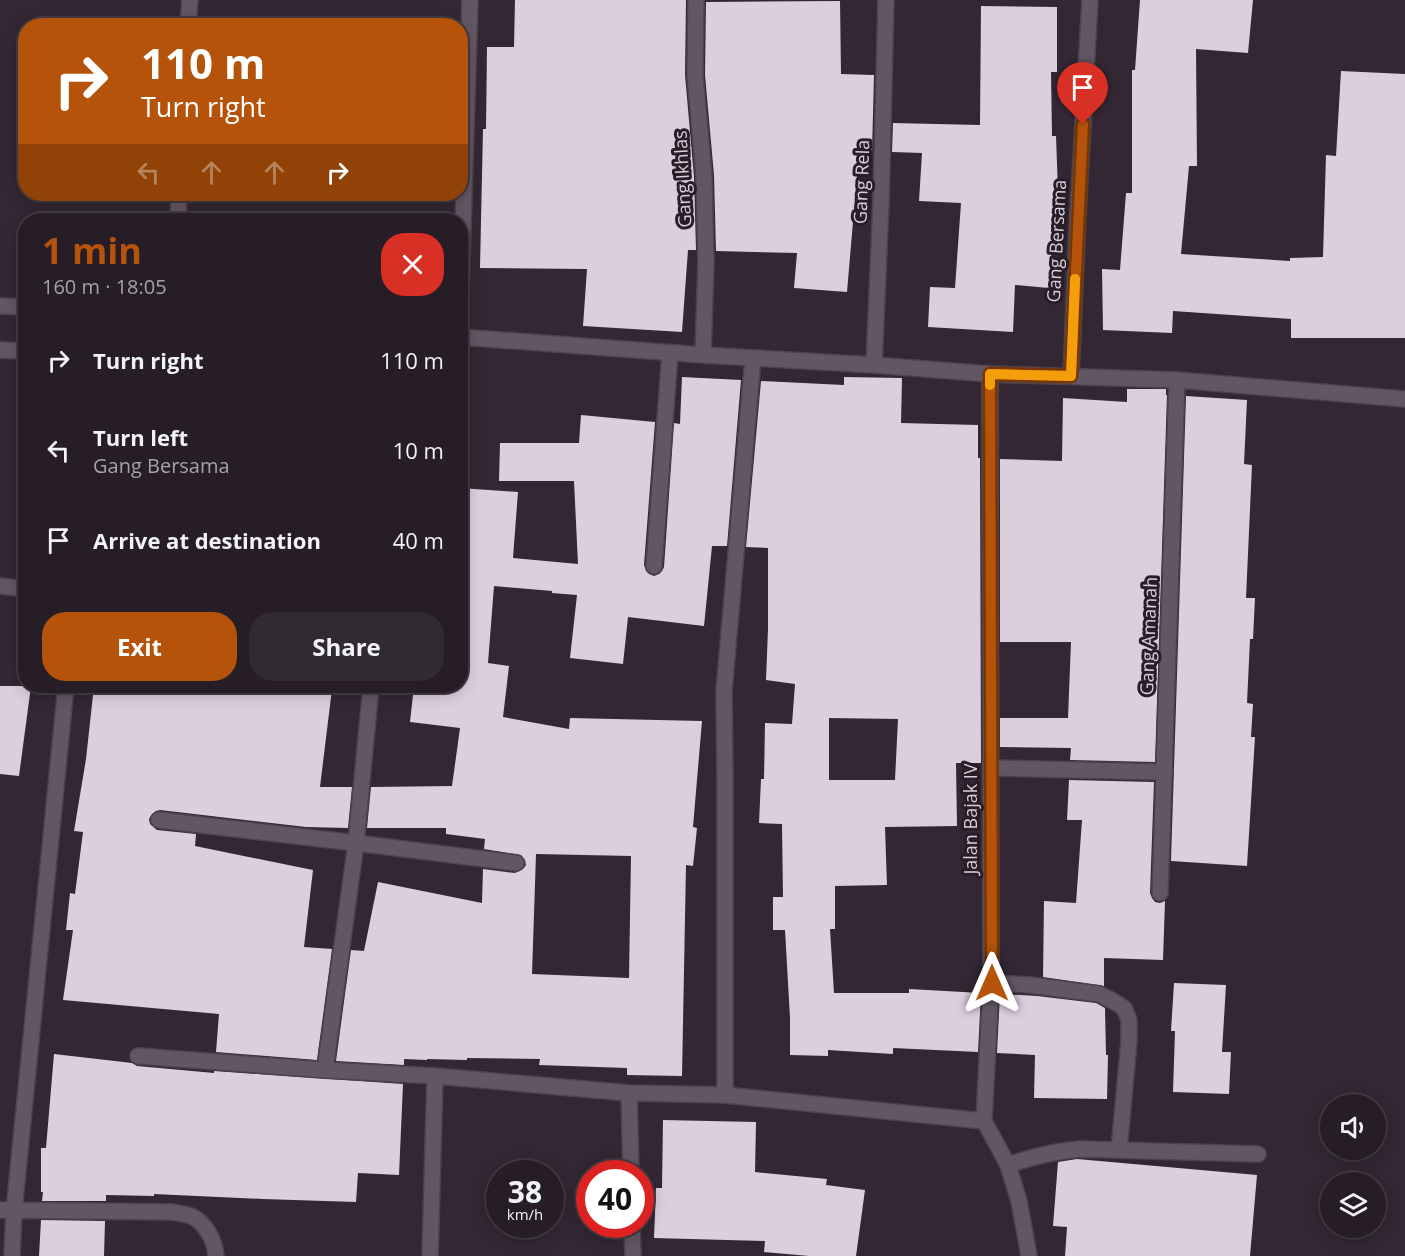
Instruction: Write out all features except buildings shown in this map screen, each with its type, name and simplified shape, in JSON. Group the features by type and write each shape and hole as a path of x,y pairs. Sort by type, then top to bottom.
{"street":[{"path":"189,18 190,0"},
{"path":"468,64 470,0"},
{"name":"Gang Ikhlas","path":"696,0 695,75 704,176 706,251 703,356"},
{"name":"Gang Rela","path":"874,365 886,0"},
{"name":"Gang Bersama","path":"1071,376 1090,0"},
{"path":"0,306 18,307"},
{"path":"468,338 703,356 990,374 1177,380 1405,399"},
{"path":"0,350 18,351"},
{"path":"654,566 670,353"},
{"path":"726,1095 724,691 753,358"},
{"name":"Jalan Bajak IV","path":"984,1121 992,983 990,374"},
{"name":"Gang Amanah","path":"1160,893 1177,380"},
{"path":"0,586 18,588"},
{"path":"12,1256 7,1210 65,693"},
{"path":"326,1070 356,843 370,693"},
{"path":"991,768 1165,771"},
{"path":"159,820 516,863"},
{"path":"992,983 1030,985 1099,994 1124,1008 1129,1020 1130,1041 1119,1150"},
{"path":"138,1056 629,1092 726,1095 984,1121 1008,1166 1019,1201 1029,1256"},
{"path":"430,1256 435,1076"},
{"path":"629,1092 631,1160"},
{"path":"1008,1166 1033,1156 1080,1149 1258,1154"},
{"path":"7,1210 172,1212 191,1216 202,1223 212,1238 216,1256"},
{"path":"632,1238 633,1256"}],"slow traffic":[{"path":"990,385 990,374 1071,376 1075,279"}],"route":[{"path":"992,983 990,374 1071,376 1083,124"}]}
